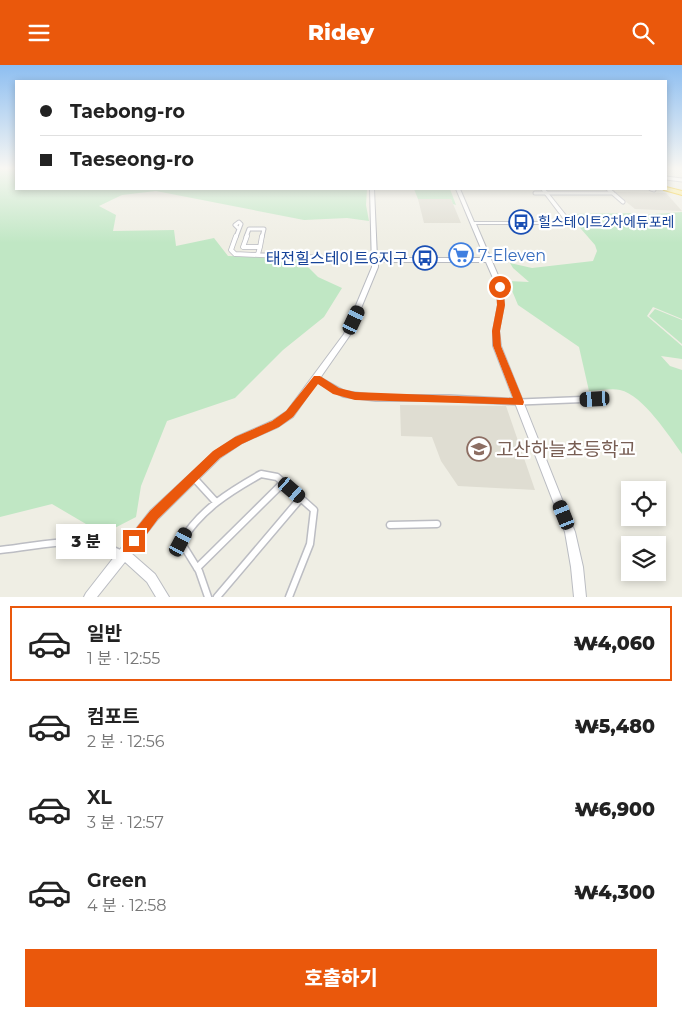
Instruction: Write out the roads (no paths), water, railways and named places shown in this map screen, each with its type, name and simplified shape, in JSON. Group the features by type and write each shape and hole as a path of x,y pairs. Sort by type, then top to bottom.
{"street":[{"path":"90,597 154,515 192,477 216,455 238,440 275,424 290,414 317,379 347,335 375,267 372,193"},
{"path":"460,193 474,223 501,293 496,331 497,346 570,532 578,567 580,597"},
{"path":"474,223 570,223 545,193"},
{"path":"607,193 613,193 624,202"},
{"path":"239,229 232,253 374,260 489,260"},
{"path":"258,255 260,247 264,229 249,229 243,247 260,247"},
{"path":"236,237 246,238"},
{"path":"317,379 337,391 355,396 520,402 595,399"},
{"path":"208,597 197,568 181,542 187,530 215,501 262,474 270,474 314,510 315,522 312,540 289,597"},
{"path":"192,477 215,501"},
{"path":"197,568 283,483"},
{"path":"216,597 301,498"},
{"path":"390,525 438,524"},
{"path":"0,550 63,543 96,542 124,555 151,579 163,597"}],"place":[{"name":"힐스테이트2차에듀포레","path":"521,222"},
{"name":"7-Eleven","path":"461,255"},
{"name":"태전힐스테이트6지구","path":"425,258"},
{"name":"고산하늘초등학교","path":"479,449"}]}
